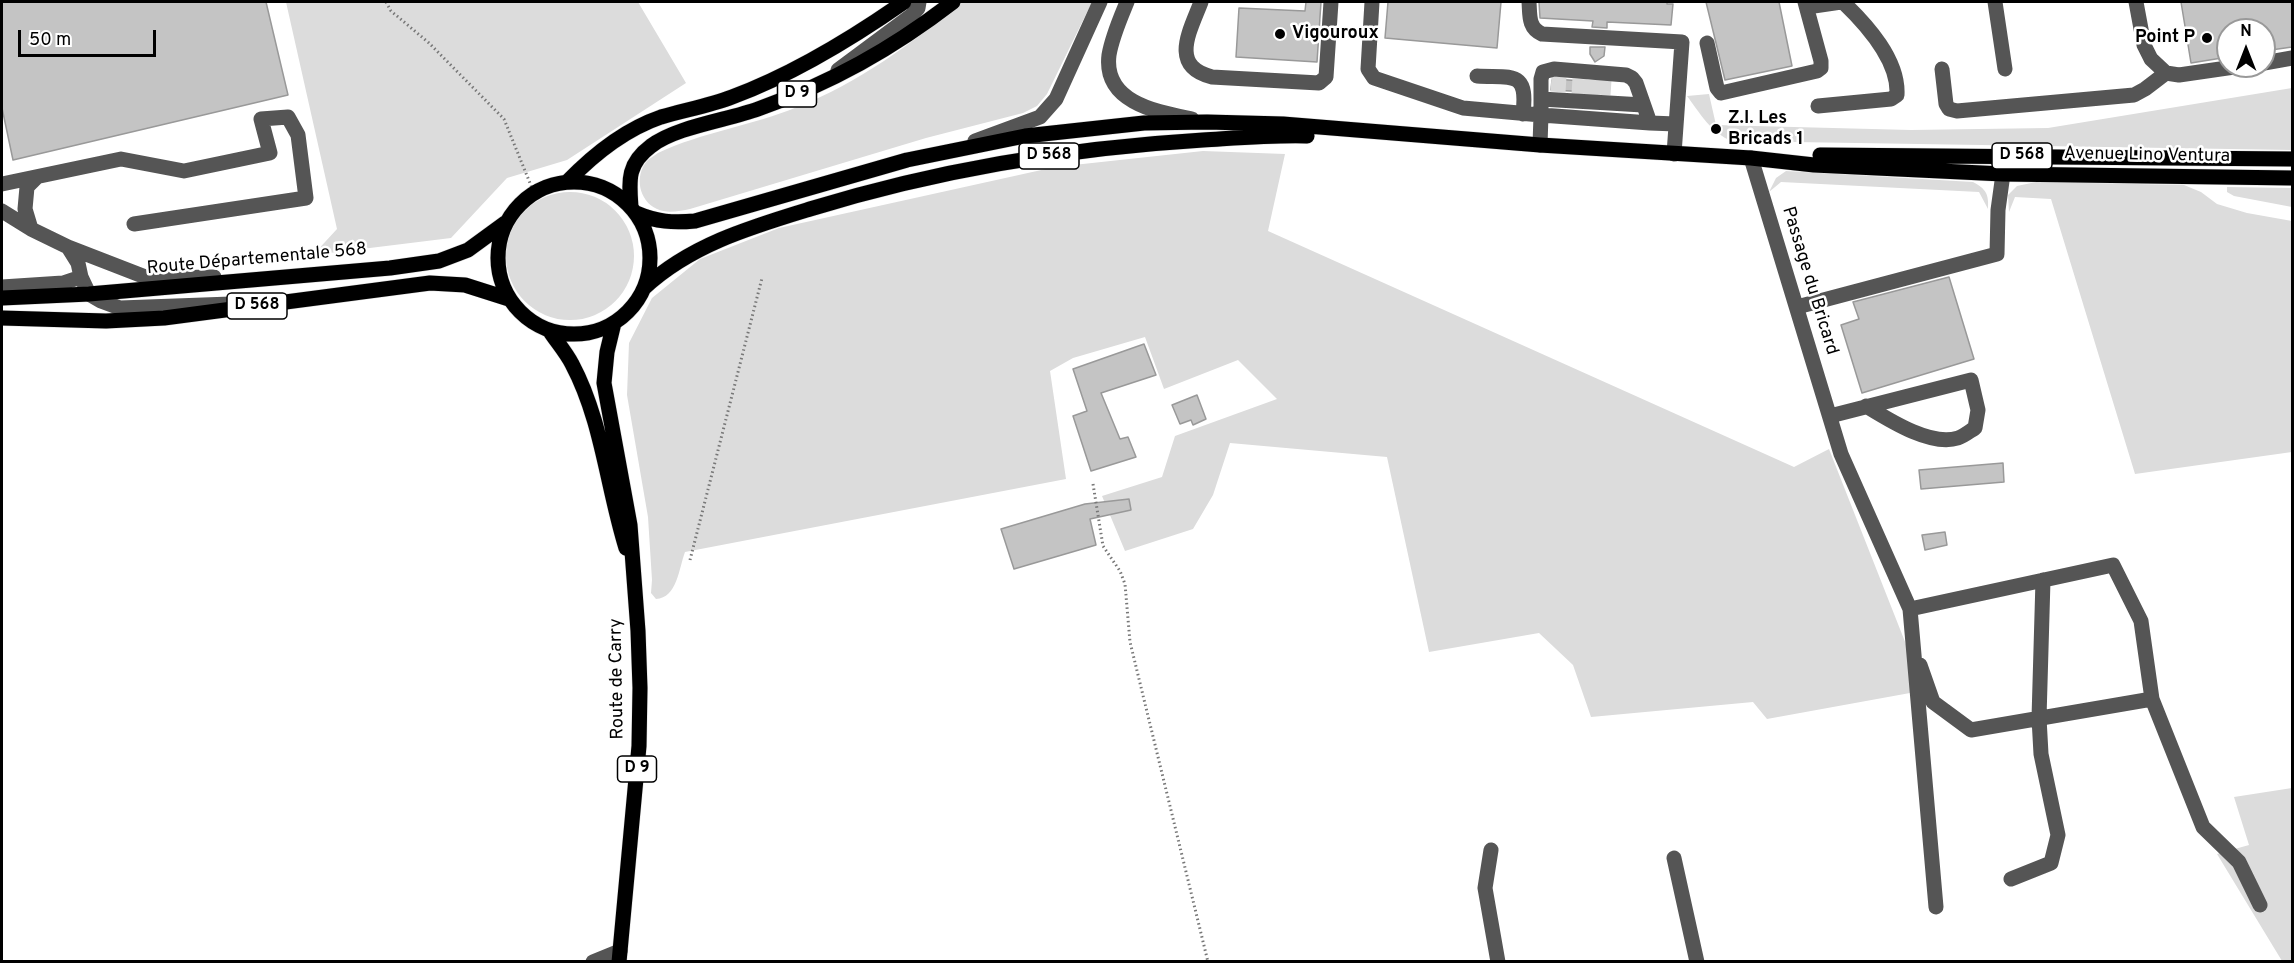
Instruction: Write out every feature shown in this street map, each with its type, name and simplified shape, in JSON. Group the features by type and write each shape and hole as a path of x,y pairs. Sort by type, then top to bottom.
{"main road":[{"name":"D 9","path":"567,182 588,161 633,130 660,118 741,93 809,63 904,2"},
{"name":"D 9","path":"634,210 629,183 632,165 651,146 674,134 757,110 817,87 876,57 953,2"},
{"name":"D 568","path":"634,210 654,221 695,222 896,163 948,151 1025,136 1144,123 1283,124 1479,141 1751,158"},
{"name":"D 568","path":"644,288 660,274 702,247 776,219 874,189 953,173 1082,151 1270,135 1479,141"},
{"name":"Avenue Lino Ventura","path":"1751,158 1821,155 2292,159"},
{"name":"Avenue Lino Ventura","path":"1751,158 1814,165 2003,174 2292,178"},
{"path":"567,182 591,183 613,192 634,210 645,230 650,249 650,269 644,288 627,313 593,332 571,334 549,330 527,318 509,299 501,281 497,261 499,242 506,223 517,206 534,192 550,185 567,182"},
{"name":"Route Départementale 568","path":"2,298 89,294 334,274 439,261 468,250 506,223"},
{"name":"D 568","path":"2,318 105,321 164,318 430,283 465,285 509,299"},
{"name":"Route de Carry","path":"614,322 607,352 604,383 630,525 638,631 639,746 619,956"},
{"name":"Route de Carry","path":"549,330 572,362 585,392 596,426 615,514 634,576"}],"street":[{"path":"879,20 891,2"},
{"path":"817,87 912,15 918,8 919,2"},
{"path":"948,151 1040,117 1056,99 1100,2"},
{"path":"1127,2 1109,57 1114,83 1126,98 1141,106 1207,122"},
{"path":"1201,2 1186,41 1186,55 1190,66 1200,74 1319,83 1326,76 1331,2"},
{"path":"1372,2 1368,69 1374,78 1463,108 1676,124"},
{"path":"1529,2 1532,25 1535,30 1542,33 1682,42 1674,154"},
{"path":"1707,43 1717,88 1721,93 1817,71 1821,68 1821,61 1806,4 1842,2 1882,48 1893,69 1897,95 1891,99 1818,106"},
{"path":"1995,2 2005,69"},
{"path":"2136,2 2144,45 2151,59 2166,73 2179,75 2216,70"},
{"path":"2276,61 2292,58"},
{"path":"1942,69 1946,104 1949,109 1957,111 2134,94 2145,89 2166,73"},
{"path":"1540,145 1543,72 1548,70 1558,85"},
{"path":"1558,85 1591,87 1626,75 1632,78 1650,123"},
{"path":"1477,76 1516,78 1522,83 1524,91 1523,114"},
{"path":"1541,99 1558,85 1591,87 1643,105"},
{"path":"2,184 121,159 184,171 270,153 261,119 288,117 298,135 306,198 134,224"},
{"name":"Passage du Bricard","path":"1751,158 1841,454 1910,609 1913,642"},
{"path":"1797,307 1997,254 1998,210 2003,174"},
{"path":"31,230 25,209 27,187 36,178"},
{"path":"2,211 31,230 68,247 148,278 334,274"},
{"path":"68,247 78,263 81,277 89,294 101,302 120,308 194,304 278,304"},
{"path":"2,287 63,283 81,277"},
{"path":"1830,416 1866,406 1971,380 1978,410 1975,428 1958,438 1937,438 1909,430 1866,406"},
{"path":"1910,609 2113,566 2141,621 2152,699 2203,827 2239,862 2260,904"},
{"path":"2011,879 2051,863 2058,835 2041,754 2039,718 2043,580"},
{"path":"1913,642 1932,702 1971,730 2152,699"},
{"path":"1913,642 1936,907"},
{"path":"1491,850 1485,888 1498,962"},
{"path":"1674,858 1697,962"},
{"path":"594,962 619,956"}],"path":[{"path":"386,2 391,11 429,43 504,119 534,192"},
{"path":"690,560 762,278"},
{"path":"1093,484 1103,546 1120,571 1125,584 1130,642 1208,962"}],"shaded area":[{"path":"286,2 638,2 686,83 567,160 507,178 451,238 313,255 337,229"},
{"path":"962,2 1092,2 1047,94 1037,106 1023,113 926,138 690,209 674,212 657,209 642,194 640,181 643,167 658,153 692,140 780,114 820,97 884,61"},
{"path":"2292,88 2292,150 1732,141 1712,128 1687,96 1709,94 1716,125 1911,130 2048,128"},
{"path":"1203,151 1285,154 1268,231 1794,467 1829,449 1911,657 1910,693 1767,719 1753,702 1591,717 1573,665 1539,633 1429,652 1387,457 1230,443 1213,495 1193,529 1125,551 1102,496 1162,477 1175,436 1277,399 1238,360 1164,389 1145,337 1073,358 1050,371 1066,479 685,552 676,581 669,593 656,599 651,593 648,517 627,395 629,343 652,298 700,259 779,228 1055,167"},
{"path":"1786,171 1973,182 1986,192 1988,209 1979,192 1781,182 1769,192 1776,178"},
{"path":"2036,182 2184,185 2201,192 2217,204 2247,213 2292,221 2292,452 2135,474 2051,199 2015,197 2009,212 2008,195 2017,186"},
{"path":"2227,187 2292,188 2292,207 2234,196 2227,192"},
{"path":"570,192 594,197 615,211 629,232 634,256 629,280 615,301 594,315 570,320 546,315 525,301 511,280 506,256 511,232 525,211 546,197"},
{"path":"2292,788 2292,961 2282,961 2217,854 2249,845 2234,797"}],"building":[{"path":"2,2 266,2 288,95 13,160 2,108"},
{"name":"Vigouroux","path":"1306,2 1321,2 1317,62 1236,57 1239,8 1305,11"},
{"path":"1388,2 1501,2 1497,48 1385,38"},
{"path":"1539,2 1667,2 1667,4 1673,4 1671,25 1607,22 1607,28 1592,27 1593,21 1540,18"},
{"path":"1706,2 1779,2 1792,66 1725,80"},
{"name":"Point P","path":"2181,2 2292,2 2292,47 2276,49 2276,18 2216,18 2216,59 2191,63"},
{"path":"1590,47 1605,47 1604,56 1595,62 1590,54"},
{"path":"1552,80 1610,83 1609,93 1551,90"},
{"path":"1949,277 1974,359 1862,393 1841,325 1859,319 1853,302"},
{"path":"1144,344 1156,375 1101,393 1120,439 1128,437 1136,457 1091,471 1073,416 1087,411 1073,369"},
{"path":"1197,395 1206,419 1193,425 1191,420 1180,424 1172,405"},
{"path":"2003,463 2004,482 1921,489 1919,470"},
{"path":"1129,499 1131,510 1090,519 1096,545 1014,569 1001,529 1085,504"},
{"path":"1945,532 1947,545 1925,550 1922,535"}],"tunnel":[{"path":"1558,92 1559,77"},
{"path":"1579,94 1580,78"},
{"path":"1591,79 1591,95"},
{"path":"1603,95 1604,80"}],"place":[{"name":"Vigouroux","path":"1280,34"},
{"name":"Point P","path":"2207,38"},
{"name":"Z.I. Les Bricads 1","path":"1716,129"}]}
